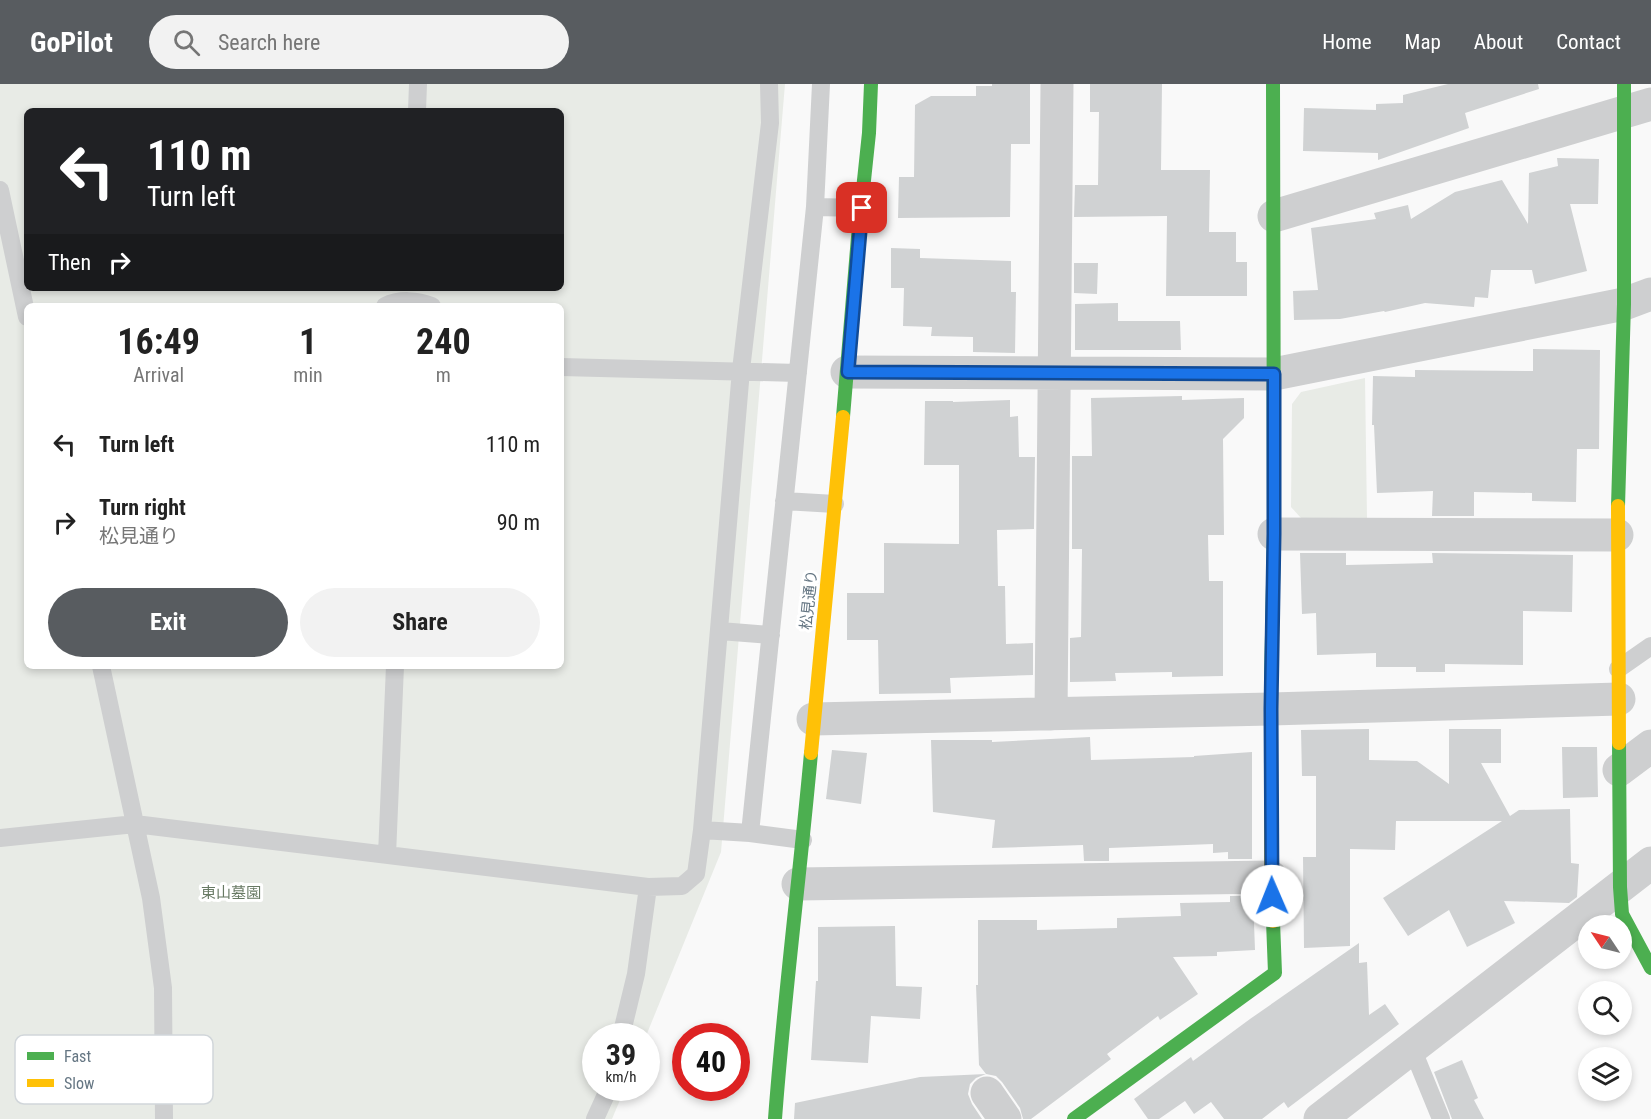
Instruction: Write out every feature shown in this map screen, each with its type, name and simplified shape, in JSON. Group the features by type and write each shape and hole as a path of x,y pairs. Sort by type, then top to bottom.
{"street":[{"name":"松見通り","path":"775,1119 781,1033 803,840 848,372 869,134 870,84"},
{"path":"1051,714 1057,84"},
{"path":"1074,1119 1275,973 1271,877 1274,534 1273,84"},
{"path":"1274,216 1633,100 1638,299 1617,535 1620,887 1622,914 1651,968"},
{"path":"848,372 1274,374 1638,299"},
{"path":"1274,534 1617,535"},
{"path":"813,719 1271,709 1618,684"},
{"path":"1619,770 1651,746"},
{"path":"1320,1119 1651,863"},
{"path":"798,884 1271,877"}],"lane":[{"path":"417,108 418,84"},
{"path":"0,838 135,824 648,886 682,886 696,874 720,631 741,370 770,123 769,84"},
{"path":"750,833 815,207 821,84"},
{"path":"0,190 24,303"},
{"path":"815,207 862,208"},
{"path":"391,303 411,294 427,303"},
{"path":"564,367 798,373"},
{"path":"784,501 835,504"},
{"path":"720,631 771,635"},
{"path":"1618,684 1651,646"},
{"path":"102,669 151,898 163,988 163,1035"},
{"path":"387,855 395,669"},
{"path":"702,830 803,840"},
{"path":"624,1023 636,974 648,886"},
{"path":"1412,1048 1441,1119"},
{"path":"595,1119 603,1101"},
{"path":"164,1104 164,1119"}],"green space":[{"name":"東山墓園","path":"0,84 785,84 721,852 651,1023 582,1023 582,1101 620,1101 612,1119 0,1119"},
{"path":"1365,378 1367,518 1301,518 1291,507 1292,404 1301,392"}],"building":[{"path":"992,84 1030,84 1030,144 1011,144 1010,217 898,218 899,177 914,177 915,105 931,96 976,96 976,86 992,86"},
{"path":"1090,84 1162,84 1161,170 1210,170 1209,232 1236,232 1236,262 1247,262 1247,296 1166,296 1167,216 1074,217 1075,185 1098,185 1099,112 1090,112"},
{"path":"1448,84 1538,84 1539,89 1465,113 1469,128 1378,160 1378,153 1303,151 1304,108 1376,110 1376,104 1403,103 1403,95"},
{"path":"1557,158 1599,159 1598,204 1570,204 1587,271 1535,284 1532,270 1491,270 1488,298 1475,297 1474,307 1425,303 1340,319 1294,320 1293,291 1318,290 1311,228 1376,219 1374,213 1408,205 1411,219 1455,192 1502,180 1528,224 1529,173 1558,166"},
{"path":"891,248 920,249 920,258 1011,261 1011,292 1016,292 1015,353 973,352 973,337 931,336 932,327 903,326 904,288 891,288"},
{"path":"1074,263 1098,263 1097,294 1074,293"},
{"path":"1118,303 1118,321 1180,321 1181,350 1075,350 1075,304"},
{"path":"1533,349 1600,350 1599,449 1577,449 1576,502 1532,501 1532,493 1474,492 1474,516 1432,516 1433,491 1377,493 1374,425 1372,425 1373,376 1415,377 1415,370 1533,371"},
{"path":"1182,396 1182,400 1244,398 1244,418 1223,439 1224,535 1208,535 1209,581 1223,581 1223,676 1172,677 1172,672 1115,673 1116,681 1070,682 1070,638 1081,637 1082,549 1072,549 1072,456 1092,456 1091,398"},
{"path":"1010,400 1010,417 1018,416 1019,457 1035,457 1034,529 997,530 998,586 1005,586 1006,644 1033,643 1033,675 950,678 951,693 879,694 878,640 847,640 847,593 884,593 884,543 959,544 959,465 924,465 925,401"},
{"path":"1300,553 1346,553 1346,565 1433,563 1432,553 1573,555 1572,612 1523,611 1523,665 1445,664 1445,672 1416,672 1416,667 1376,667 1376,653 1317,655 1316,613 1302,614"},
{"path":"1369,729 1369,760 1417,761 1449,784 1449,729 1501,729 1501,763 1481,763 1510,816 1519,810 1570,809 1571,863 1579,864 1577,897 1569,903 1504,901 1515,923 1467,947 1449,910 1408,936 1383,898 1502,821 1396,821 1395,850 1350,849 1350,946 1304,948 1303,857 1316,857 1316,776 1302,776 1301,730"},
{"path":"1090,737 1091,760 1194,757 1252,752 1252,859 1228,859 1228,852 1213,853 1213,844 1109,848 1109,861 1084,861 1083,845 992,848 995,820 933,812 931,740 992,740 992,742"},
{"path":"1562,747 1597,747 1598,797 1563,798"},
{"path":"832,750 867,753 861,804 826,799"},
{"path":"1230,896 1253,896 1255,950 1217,952 1217,956 1173,957 1198,994 1160,1020 1158,1016 1107,1054 1111,1059 1031,1119 1023,1119 1020,1108 996,1076 986,1074 979,1065 976,985 978,985 978,920 1037,920 1037,930 1117,928 1117,918 1181,916 1180,903 1230,902"},
{"path":"895,926 896,986 922,987 920,1019 871,1016 868,1063 811,1060 816,981 818,981 818,927"},
{"path":"1359,943 1359,963 1367,962 1369,1015 1385,1004 1399,1024 1288,1108 1284,1102 1262,1119 1224,1119 1211,1102 1194,1114 1185,1101 1159,1119 1148,1119 1134,1099 1191,1057 1193,1061"},
{"path":"1462,1060 1478,1098 1474,1100 1484,1119 1452,1119 1434,1072"},
{"path":"986,1074 976,1078 970,1084 968,1094 982,1119 794,1119 795,1103 920,1077"}],"traffic: fast":[{"path":"843,417 869,133 871,84"},
{"path":"1271,686 1274,534 1273,84"},
{"path":"1618,506 1624,304 1624,84"},
{"path":"1619,743 1622,914 1651,968"},
{"path":"775,1119 811,753"},
{"path":"1074,1119 1275,973 1273,921"}],"traffic: slow":[{"path":"811,753 843,417"},
{"path":"1618,506 1619,743"},
{"path":"1271,686 1273,921"}],"route":[{"path":"862,208 848,372 1274,374 1272,896"}]}
